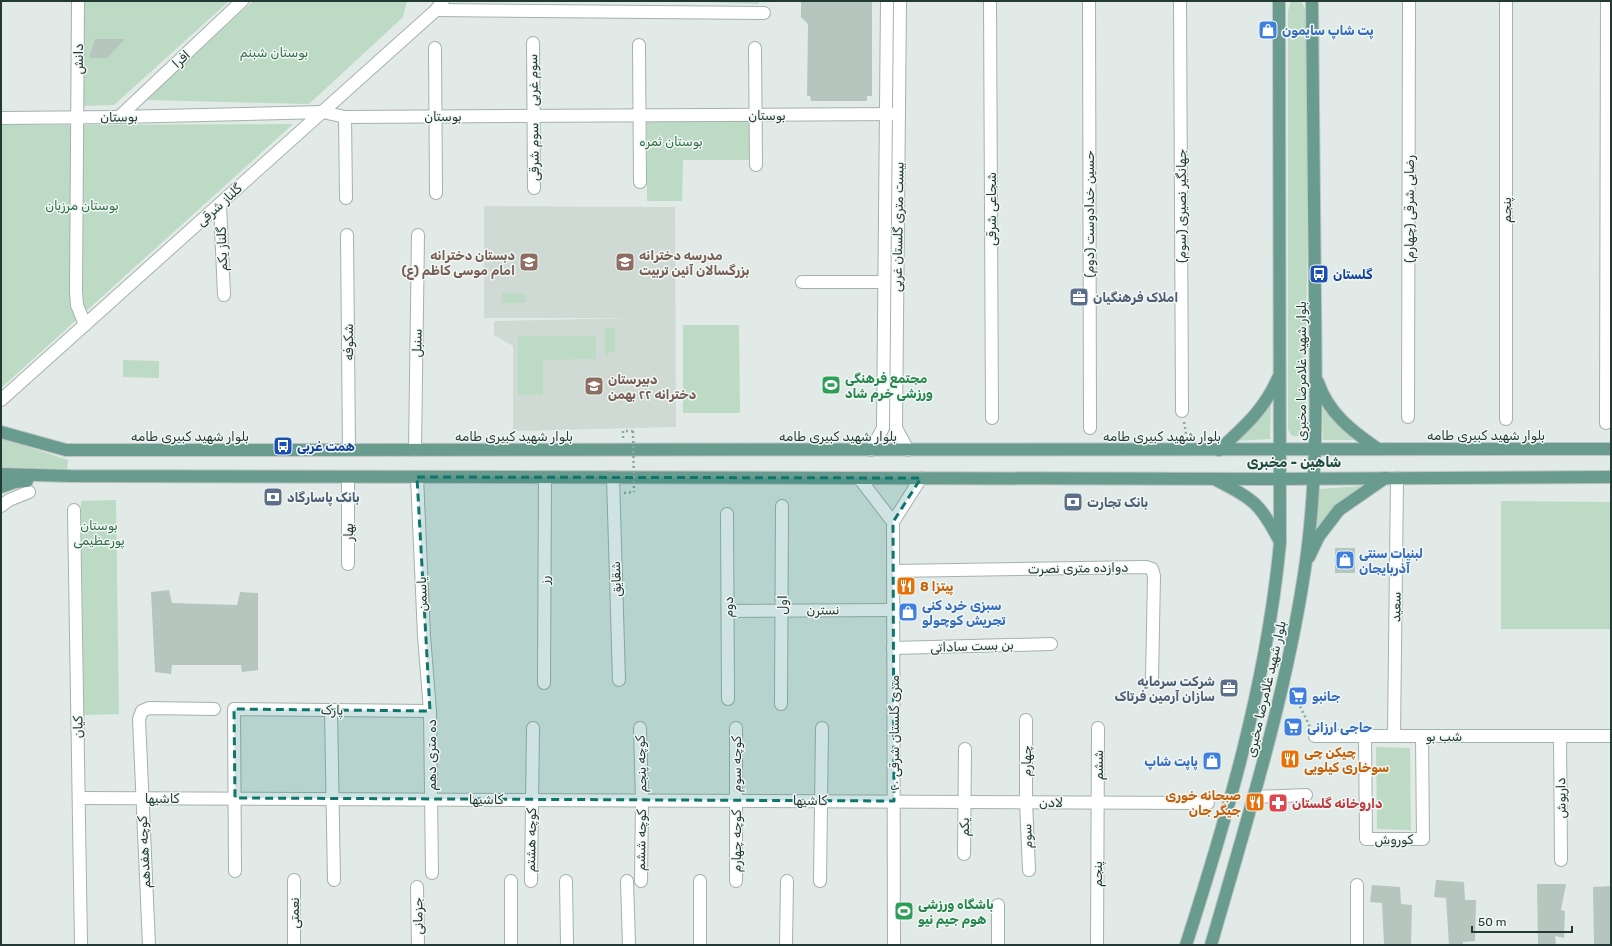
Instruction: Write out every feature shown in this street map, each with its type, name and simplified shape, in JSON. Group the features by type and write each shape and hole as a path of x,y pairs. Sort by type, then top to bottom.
{"main road":[{"name":"بلوار شهید غلامرضا مخبری","path":"1186,945 1247,738 1262,669 1276,587 1280,543 1279,1"},
{"name":"بلوار شهید غلامرضا مخبری","path":"1211,945 1268,748 1293,638 1305,566 1313,478 1316,375 1312,1"},
{"path":"1219,450 1258,413 1269,397 1279,375"},
{"path":"1316,375 1322,393 1338,417 1378,449"},
{"path":"1,423 66,450"},
{"path":"1,432 66,450"},
{"name":"بلوار شهید کبیری طامه","path":"66,450 1280,450 1611,448"},
{"path":"1,474 70,476 859,478 1611,477"},
{"path":"1,487 15,482 70,476"},
{"path":"1214,478 1252,500 1267,517 1280,543"},
{"path":"1305,566 1319,536 1339,510 1391,478"}],"street":[{"name":"دانش","path":"78,1 76,291 78,305 85,325"},
{"name":"افرا","path":"119,117 242,1"},
{"name":"بیست متری گلستان غربی","path":"871,450 883,428 883,282 887,1"},
{"name":"بیست متری گلستان غربی","path":"900,1 896,428 908,450"},
{"name":"شجاعی شرقی","path":"990,1 992,418"},
{"name":"حسین خدادوست (دوم)","path":"1088,1 1090,428"},
{"name":"جهانگیر نصیری (سوم)","path":"1180,1 1182,412"},
{"name":"رضایی شرقی (چهارم)","path":"1408,416 1409,1"},
{"name":"پنجم","path":"1506,1 1506,419"},
{"path":"1606,423 1607,1"},
{"path":"440,5 764,13"},
{"name":"گلناز شرقی","path":"1,400 323,112 440,5"},
{"name":"سوم غربی","path":"532,44 533,116"},
{"path":"639,45 640,182"},
{"path":"436,48 436,193"},
{"path":"755,48 757,115 756,165"},
{"name":"بوستان","path":"1,118 323,112 346,117 899,114"},
{"name":"سوم شرقی","path":"533,116 534,188"},
{"path":"346,117 346,198"},
{"name":"گلناز یکم","path":"220,204 224,295"},
{"name":"شکوفه","path":"347,235 349,450"},
{"name":"سنبل","path":"416,450 418,235"},
{"path":"802,282 883,282"},
{"name":"بهار","path":"348,477 348,564"},
{"name":"یاسمن","path":"417,477 424,636 430,711"},
{"name":"رز","path":"544,477 544,683"},
{"name":"شقایق","path":"613,477 619,680"},
{"path":"859,478 893,522 920,478"},
{"name":"سعید","path":"1391,478 1394,736"},
{"path":"1,506 9,500 29,492"},
{"name":"اول","path":"781,704 782,506"},
{"name":"کیان","path":"74,510 80,945"},
{"name":"دوم","path":"727,514 728,699"},
{"name":"۲۰ متری گلستان شرقی","path":"893,522 894,945"},
{"name":"دوازده متری نصرت","path":"893,571 1146,567 1152,569 1154,576 1152,679"},
{"name":"نسترن","path":"728,611 893,610"},
{"name":"بن بست ساداتی","path":"893,648 1051,644"},
{"name":"کوچه هفدهم","path":"150,945 139,719 142,711 149,708 214,709"},
{"name":"پارک","path":"235,798 234,708 430,711"},
{"path":"331,710 334,880"},
{"name":"ده متری دهم","path":"430,711 432,873"},
{"name":"چهارم","path":"1026,720 1026,802"},
{"name":"کوچه هشتم","path":"531,881 533,728"},
{"name":"کوچه پنجم","path":"640,728 642,800"},
{"name":"کوچه سوم","path":"736,728 736,800"},
{"path":"820,881 822,728"},
{"name":"ششم","path":"1098,728 1098,802"},
{"name":"شب بو","path":"1315,736 1611,736"},
{"name":"کوروش","path":"1365,736 1366,839 1423,839 1422,736"},
{"name":"داریوش","path":"1560,736 1561,860"},
{"path":"965,750 965,801"},
{"path":"1254,797 1306,795"},
{"name":"کاشیها","path":"79,798 894,800"},
{"path":"235,798 235,871"},
{"name":"کوچه ششم","path":"641,881 642,800"},
{"name":"کوچه چهارم","path":"736,800 736,881"},
{"name":"لادن","path":"894,800 1208,803"},
{"name":"یکم","path":"964,854 965,801"},
{"name":"سوم","path":"1026,802 1029,870"},
{"name":"پنجم","path":"1097,945 1098,802"},
{"name":"نعمتی","path":"294,880 294,945"},
{"path":"511,881 511,945"},
{"path":"566,881 567,945"},
{"path":"627,881 629,945"},
{"path":"700,881 700,945"},
{"path":"786,945 787,881"},
{"path":"1357,885 1357,945"},
{"name":"جزمانی","path":"417,887 418,945"},
{"path":"998,905 998,945"}],"path":[{"path":"1182,412 1188,450"},
{"path":"623,431 633,431 634,492 624,493"},
{"path":"1298,702 1315,736"}],"highlighted area":[{"path":"417,477 921,478 893,522 894,801 235,798 234,709 430,711"}],"shaded area":[{"path":"484,206 675,207 676,427 513,431 513,346 494,335 494,321 632,318 484,318"}],"green space":[{"path":"80,1 229,1 114,105 79,106"},
{"name":"بوستان شبنم","path":"253,1 407,1 403,17 309,104 146,100"},
{"path":"678,1 759,1 759,4"},
{"path":"1291,1 1301,1 1307,12 1305,425 1301,434 1298,436 1292,436 1288,430 1288,11"},
{"name":"بوستان ثمره","path":"647,118 752,118 753,160 683,160 682,201 647,201"},
{"name":"بوستان مرزبان","path":"293,124 1,388 1,125"},
{"path":"502,293 525,293 526,303 502,303"},
{"path":"683,325 739,325 740,413 683,413"},
{"path":"605,328 615,328 615,352 608,353 608,356 605,356"},
{"path":"518,336 596,336 596,359 543,360 543,395 518,395"},
{"path":"123,360 159,361 159,378 123,377"},
{"path":"1271,399 1270,439 1232,441"},
{"path":"1323,403 1360,440 1323,440"},
{"path":"1,438 68,460 67,469 1,467"},
{"path":"1364,486 1339,504 1317,527 1319,489"},
{"name":"بوستان پورعظیمی","path":"116,500 119,714 84,715 81,501"},
{"path":"1501,501 1611,502 1611,629 1501,629"},
{"path":"1376,747 1410,748 1411,830 1377,829"}],"building":[{"path":"801,1 872,1 872,96 867,96 867,101 811,101 810,96 807,96 808,24 801,17"},
{"path":"95,39 125,39 107,58 89,58"},
{"name":"لبنیات سنتی آذربایجان","path":"1335,548 1355,548 1355,573 1335,573"},
{"path":"169,590 172,603 237,605 240,592 258,593 258,670 242,672 241,665 172,665 171,674 155,672 151,592"},
{"path":"1436,880 1464,882 1465,900 1476,900 1475,941 1463,942 1463,945 1449,945 1446,898 1434,897"},
{"path":"1537,884 1566,884 1561,910 1565,911 1564,938 1555,936 1556,945 1538,945"},
{"path":"1372,885 1400,887 1401,904 1412,905 1411,945 1384,945 1382,903 1370,902"},
{"path":"1611,886 1611,945 1594,945 1593,887"}],"place":[{"name":"پت شاپ سایمون","path":"1268,30"},
{"name":"دبستان دخترانه امام موسی کاظم (ع)","path":"529,262"},
{"name":"مدرسه دخترانه بزرگسالان آئین تربیت","path":"625,262"},
{"name":"گلستان","path":"1319,274"},
{"name":"املاک فرهنگیان","path":"1079,297"},
{"name":"مجتمع فرهنگی ورزشی خرم شاد","path":"831,385"},
{"name":"دبیرستان دخترانه ۲۲ بهمن","path":"594,386"},
{"name":"همت غربی","path":"283,446"},
{"name":"بانک پاسارگاد","path":"273,497"},
{"name":"بانک تجارت","path":"1073,502"},
{"name":"لبنیات سنتی آذربایجان","path":"1345,560"},
{"name":"پیتزا 8","path":"906,586"},
{"name":"سبزی خرد کنی تجریش کوچولو","path":"908,612"},
{"name":"شرکت سرمایه سازان آرمین فرتاک","path":"1229,688"},
{"name":"جانبو","path":"1298,696"},
{"name":"حاجی ارزانی","path":"1293,727"},
{"name":"چیکن چی سوخاری کیلویی","path":"1290,759"},
{"name":"پاپت شاپ","path":"1212,761"},
{"name":"صبحانه خوری جیگر جان","path":"1255,802"},
{"name":"داروخانه گلستان","path":"1278,803"},
{"name":"باشگاه ورزشی هوم جیم نیو","path":"904,911"}],"district":[{"name":"شاهین - مخبری","path":"1294,462"}]}
